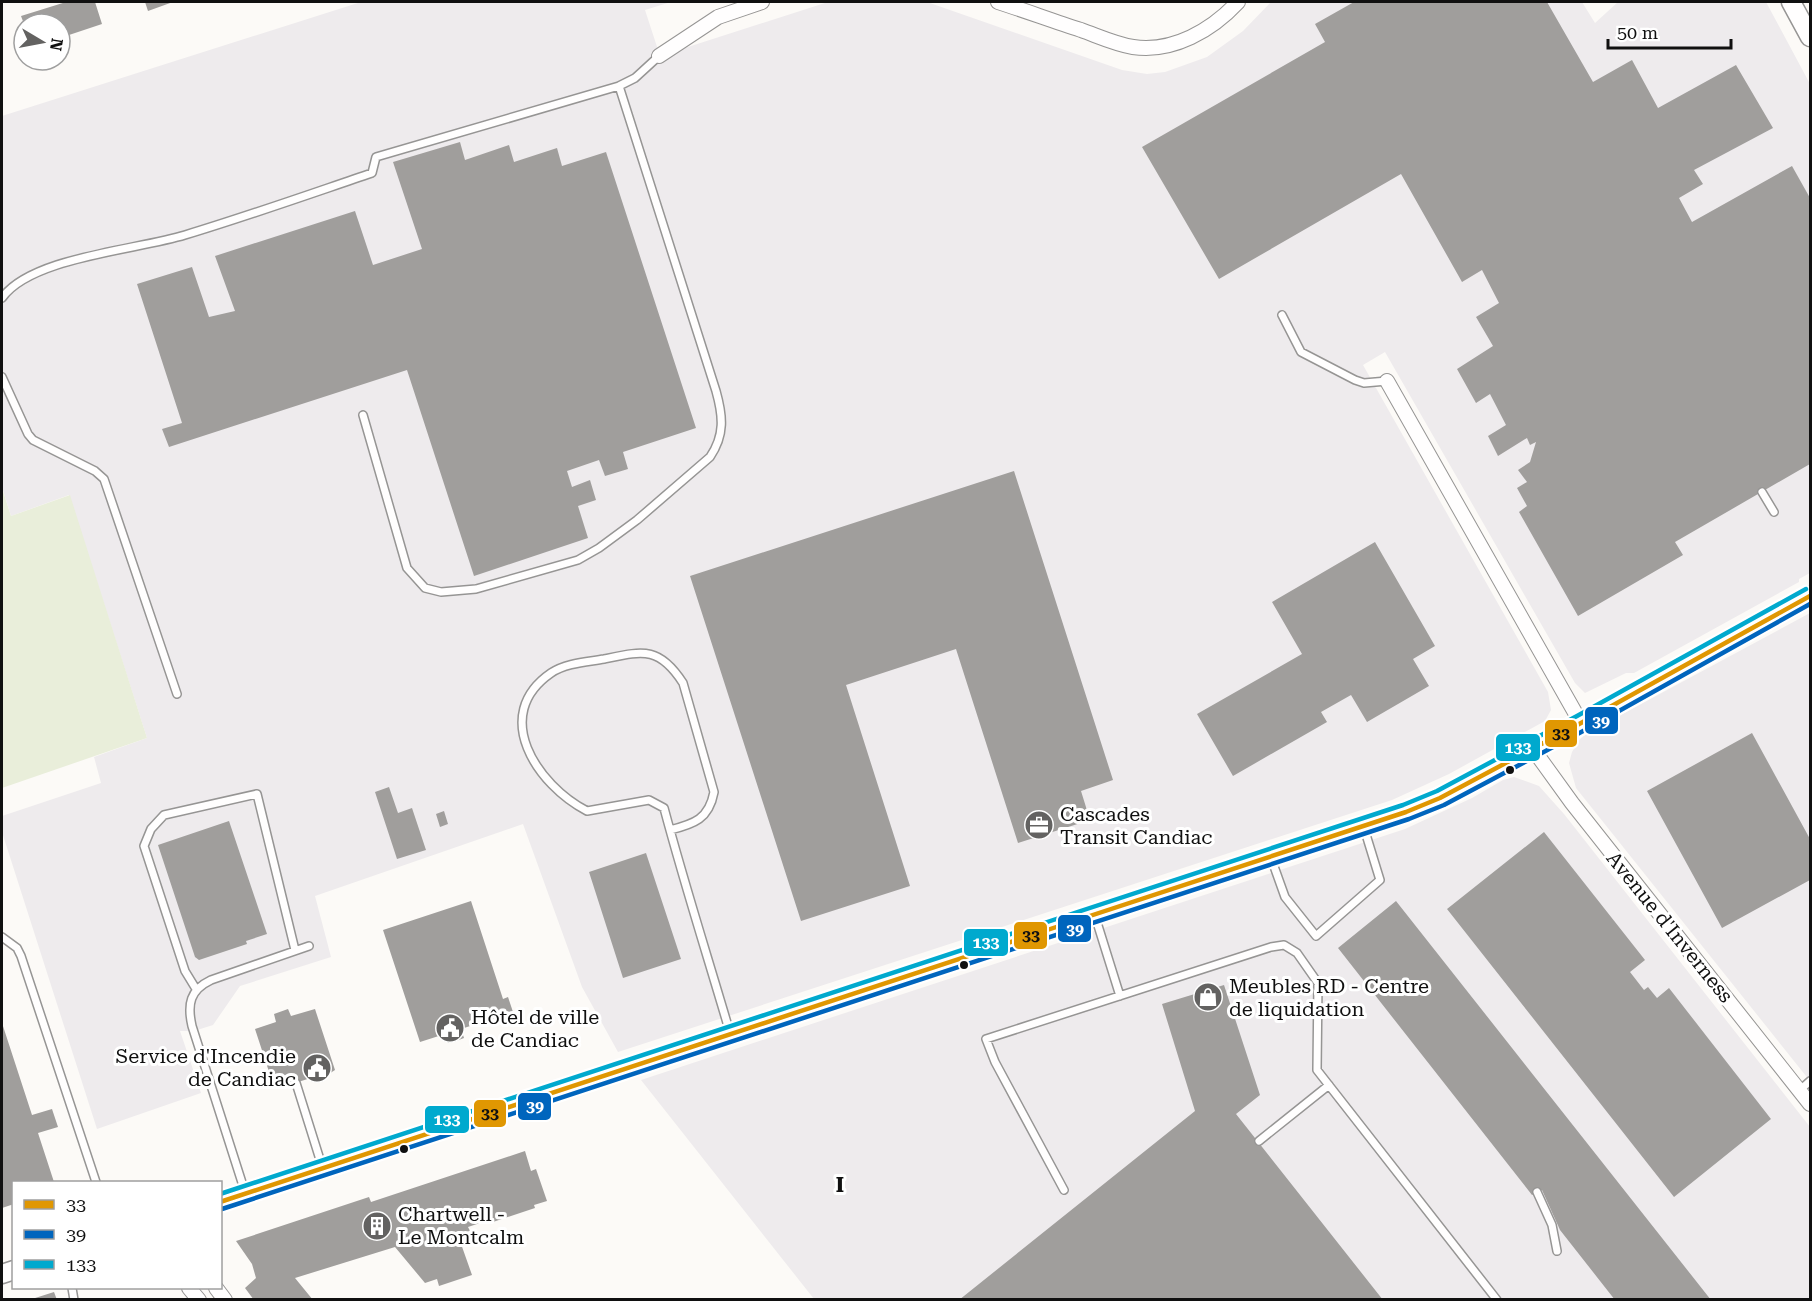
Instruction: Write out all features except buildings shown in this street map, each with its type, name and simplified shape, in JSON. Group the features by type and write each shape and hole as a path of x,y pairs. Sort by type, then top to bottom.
{"street":[{"path":"659,56 718,17 762,2"},
{"path":"998,2 1118,43 1145,48 1170,45 1195,34 1221,18 1238,2"},
{"path":"1791,2 1810,38"},
{"path":"1387,381 1581,723"},
{"path":"222,1201 1271,858 1421,806 1533,749 1810,596"},
{"name":"Avenue d'Inverness","path":"1533,749 1572,803 1805,1085 1810,1104"}],"lane":[{"path":"2,298 16,284 50,268 184,236 372,173 376,157 619,86 634,78 659,56"},
{"path":"363,416 407,568 425,588 441,592 459,593 484,588 578,560 599,548 637,520 710,457 722,432 721,409 619,86"},
{"path":"1282,315 1301,352 1354,380 1372,383 1387,381"},
{"path":"2,377 28,434 33,440 95,471 104,479 177,694"},
{"path":"1762,492 1774,512"},
{"path":"670,830 700,821 712,804 714,792 682,682 673,668 653,654 641,652 577,663 553,672 527,697 523,721 526,746 551,785 587,811 648,800 664,808 670,830 731,1035"},
{"path":"196,989 185,971 144,846 151,829 164,816 257,794 295,951"},
{"path":"582,819 587,811"},
{"path":"1271,858 1285,897 1316,936 1380,880 1364,826"},
{"path":"1095,916 1120,996"},
{"path":"2,937 10,942 21,956 96,1181"},
{"path":"246,1194 192,1026 189,1008 196,989 211,980 309,946"},
{"path":"1064,1190 995,1062 986,1039 1271,947 1288,947 1304,961 1318,983 1316,1066 1497,1299"},
{"path":"296,1083 323,1168"},
{"path":"1259,1142 1329,1085"},
{"path":"1537,1192 1552,1225 1557,1251"}],"shaded area":[{"path":"361,2 671,2 645,10 660,56 828,2 927,2 1122,70 1147,74 1165,72 1207,57 1243,31 1271,2 1582,2 1595,23 1618,2 1766,2 1810,84 1810,573 1799,579 1799,582 1634,673 1626,673 1585,693 1575,683 1385,352 1363,365 1548,692 1551,710 1545,721 1449,774 1392,800 618,1052 582,987 523,824 315,896 331,957 240,986 213,1025 194,1031 180,1031 201,1093 97,1129 2,832 2,816 101,783 94,757 147,738 69,495 11,516 2,487 2,116"},
{"path":"1810,613 1810,1081 1576,788 1569,763 1572,752 1580,739 1589,732"},
{"path":"1514,777 1539,786 1564,814 1810,1127 1810,1299 814,1299 641,1080 1405,829 1472,798 1503,780"}],"green space":[{"path":"2,488 11,516 70,495 147,738 2,788"}],"transit line":[{"name":"133","path":"222,1193 1403,805 1437,791 1577,716 1806,589"},
{"name":"33","path":"222,1201 1406,812 1440,798 1581,723 1810,596"},
{"name":"39","path":"222,1209 1409,819 1444,805 1585,730 1810,604"}],"place":[{"name":"Cascades Transit Candiac","path":"1039,825"},
{"name":"Meubles RD - Centre de liquidation","path":"1208,997"},
{"name":"Hôtel de ville de Candiac","path":"450,1028"},
{"name":"Service d'Incendie de Candiac","path":"317,1068"},
{"name":"Chartwell - Le Montcalm","path":"377,1226"}],"district":[{"name":"I","path":"840,1185"}]}
